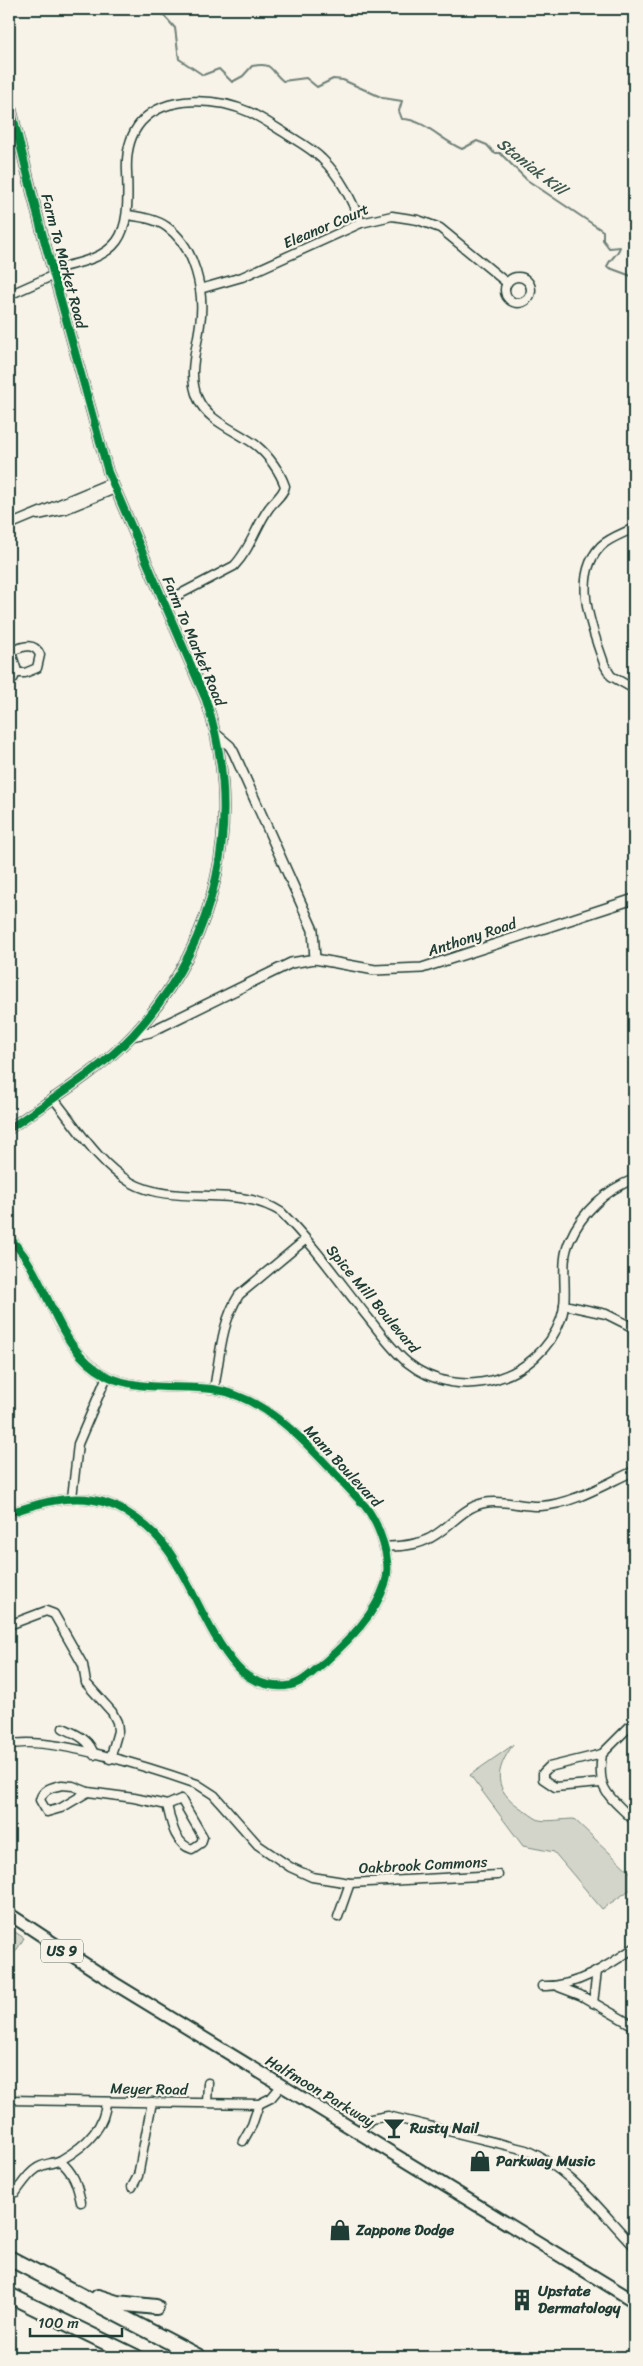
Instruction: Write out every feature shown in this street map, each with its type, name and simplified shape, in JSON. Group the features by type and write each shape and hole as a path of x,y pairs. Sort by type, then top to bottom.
{"highway":[{"path":"9,2258 199,2357"},
{"path":"27,2267 103,2299 156,2307"},
{"path":"9,2295 136,2357"}],"main road":[{"name":"Halfmoon Parkway","path":"9,1914 117,1985 634,2301"}],"street":[{"name":"Farm To Market Road","path":"9,100 53,272 113,485 206,700 217,734 224,816 220,856 213,892 198,936 186,960 156,1007 132,1036 98,1065 9,1129"},
{"path":"9,295 53,272 103,254 117,242 125,226 128,214 127,158 130,141 141,122 149,116 166,107 188,102 228,105 247,111 316,153 344,186 361,223"},
{"path":"128,214 163,224 174,232 191,259 200,289 201,322 192,374 198,401 213,417 262,450 275,468 285,488 268,510 248,548 234,566 163,603"},
{"name":"Eleanor Court","path":"200,289 242,277 361,223 392,216 428,222 449,233 507,283"},
{"path":"9,525 113,485"},
{"path":"634,528 608,541 596,553 590,565 584,594 605,666 617,680 634,689"},
{"path":"9,681 14,679 17,673 10,648 32,646 40,655 37,668 25,673 17,673"},
{"path":"217,734 230,746 234,753 313,930 315,959"},
{"name":"Anthony Road","path":"132,1036 150,1032 291,963 315,959 375,970 422,968 634,900"},
{"name":"Spice Mill Boulevard","path":"53,1098 108,1165 131,1183 154,1191 260,1201 281,1212 397,1352 421,1372 450,1383 480,1384 496,1380 517,1371 546,1346 558,1325 564,1305 568,1242 577,1226 597,1202 612,1190 634,1179"},
{"name":"Mann Boulevard","path":"9,1236 26,1257 61,1328 76,1351 107,1376 138,1384 214,1389 233,1394 263,1407 284,1423 365,1506 374,1518 384,1547 386,1583 366,1620 310,1675 289,1686 276,1687 256,1681 238,1668 225,1651 170,1553 158,1538 123,1511 108,1504 72,1498 47,1501 9,1513"},
{"path":"214,1389 226,1319 239,1295 305,1240"},
{"path":"564,1305 606,1314 634,1328"},
{"path":"72,1498 78,1444 107,1376"},
{"path":"384,1547 411,1545 428,1540 456,1517 482,1503 554,1505 634,1471"},
{"path":"9,1625 46,1611 54,1614 82,1665 86,1683 112,1712 117,1722 118,1731 110,1759"},
{"path":"600,1783 555,1787 543,1779 543,1773 549,1767 602,1754 634,1722"},
{"path":"63,1728 84,1739 94,1755"},
{"name":"Oakbrook Commons","path":"9,1745 27,1741 51,1744 184,1779 205,1788 258,1845 274,1857 312,1877 350,1883 498,1875"},
{"path":"602,1754 600,1783 608,1795 634,1821"},
{"path":"88,1792 52,1812 44,1809 40,1800 45,1792 52,1787 74,1786 88,1792 134,1798 167,1805 181,1798 203,1837 196,1847 192,1849 185,1847 179,1841 167,1805"},
{"name":"Oakbrook Commons","path":"338,1917 350,1883"},
{"path":"559,1987 596,1971 634,1949"},
{"path":"593,2003 596,1971"},
{"path":"542,1986 559,1987 634,2026"},
{"path":"207,2103 208,2083"},
{"path":"243,2140 252,2125 259,2104 271,2098 282,2085"},
{"name":"Meyer Road","path":"9,2100 259,2104"},
{"path":"16,2192 36,2169 60,2160 80,2148 96,2132 106,2112 106,2102"},
{"path":"132,2187 138,2176 152,2102"},
{"path":"358,2132 371,2119 388,2116 526,2150 543,2157 570,2176 634,2246"},
{"path":"60,2160 72,2171 77,2181 81,2202"}],"shaded area":[{"path":"513,1745 502,1763 500,1772 499,1780 506,1795 539,1820 574,1819 634,1876 634,1887 602,1909 554,1852 523,1846 470,1775"},
{"path":"9,1928 24,1938 9,1962"}],"waterway":[{"name":"Staniak Kill","path":"158,9 175,28 179,59 203,75 219,69 232,82 243,76 252,66 264,65 270,68 283,81 306,78 317,87 333,79 343,80 383,98 402,101 399,111 402,119 425,126 462,149 477,141 487,145 494,153 500,153 527,180 603,231 603,240 609,248 620,247 607,267 634,277"}],"cycle path":[{"path":"9,100 40,225 108,472 206,700 218,745 223,790 222,834 216,878 204,920 186,960 162,999 133,1035 105,1061 9,1129"},
{"path":"9,1236 34,1272 68,1339 91,1366 107,1376 131,1384 212,1389 235,1395 257,1405 277,1418 296,1434 365,1506 380,1533 386,1554 387,1575 381,1595 375,1606 344,1644 303,1680 291,1685 275,1686 250,1678 237,1667 209,1626 187,1581 170,1553 147,1527 127,1512 105,1502 72,1499 40,1504 9,1513"}],"place":[{"name":"Rusty Nail","path":"394,2128"},
{"name":"Parkway Music","path":"480,2161"},
{"name":"Zappone Dodge","path":"340,2230"},
{"name":"Upstate Dermatology","path":"522,2300"}]}
